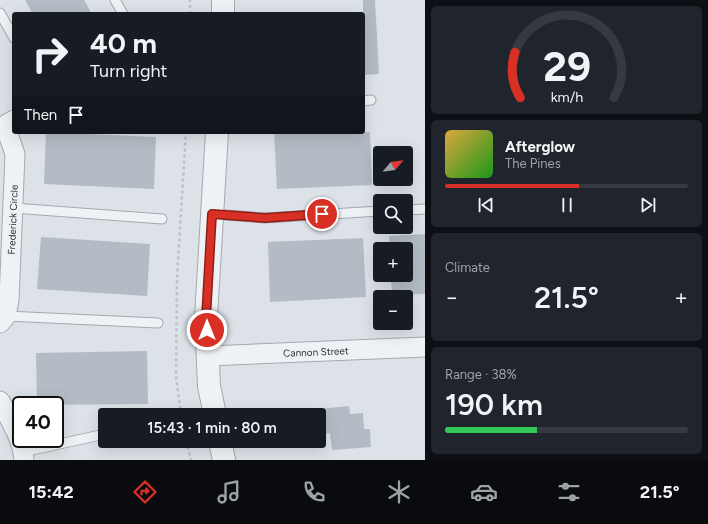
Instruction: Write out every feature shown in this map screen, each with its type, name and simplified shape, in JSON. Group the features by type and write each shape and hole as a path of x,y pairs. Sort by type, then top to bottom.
{"street":[{"path":"222,0 223,12"},
{"name":"Frederick Circle","path":"3,320 8,300 15,154 6,124"},
{"path":"214,408 209,386 206,318 217,134"},
{"name":"Cannon Street","path":"208,356 425,347"},
{"path":"0,401 16,432 24,456"},
{"path":"221,448 224,460"}],"lane":[{"path":"115,0 122,12"},
{"path":"0,13 12,34"},
{"path":"13,208 162,219"},
{"path":"413,210 425,209"},
{"path":"212,214 265,218 373,211"},
{"path":"3,320 158,323"},
{"path":"24,456 98,436"}],"path":[{"path":"190,0 190,12"},
{"path":"180,408 176,376 177,277 186,134"},
{"path":"188,448 191,460"}],"building":[{"path":"25,0 84,0 91,12 32,12"},
{"path":"363,0 375,0 379,74 365,75 365,12 363,12"},
{"path":"365,132 370,132 372,185 277,189 274,134 365,134"},
{"path":"46,134 90,134 156,137 154,189 44,184"},
{"path":"425,234 425,294 413,294 413,290 392,290 391,282 413,282 413,242 389,242 389,236"},
{"path":"41,237 150,244 147,296 37,289"},
{"path":"363,238 366,297 270,302 268,242"},
{"path":"147,351 148,404 64,405 64,396 37,396 36,353"},
{"path":"349,406 350,414 363,413 364,429 370,429 371,447 332,450 330,433 326,433 326,408"}],"route":[{"path":"207,330 206,318 212,214 265,218 322,214"}]}
